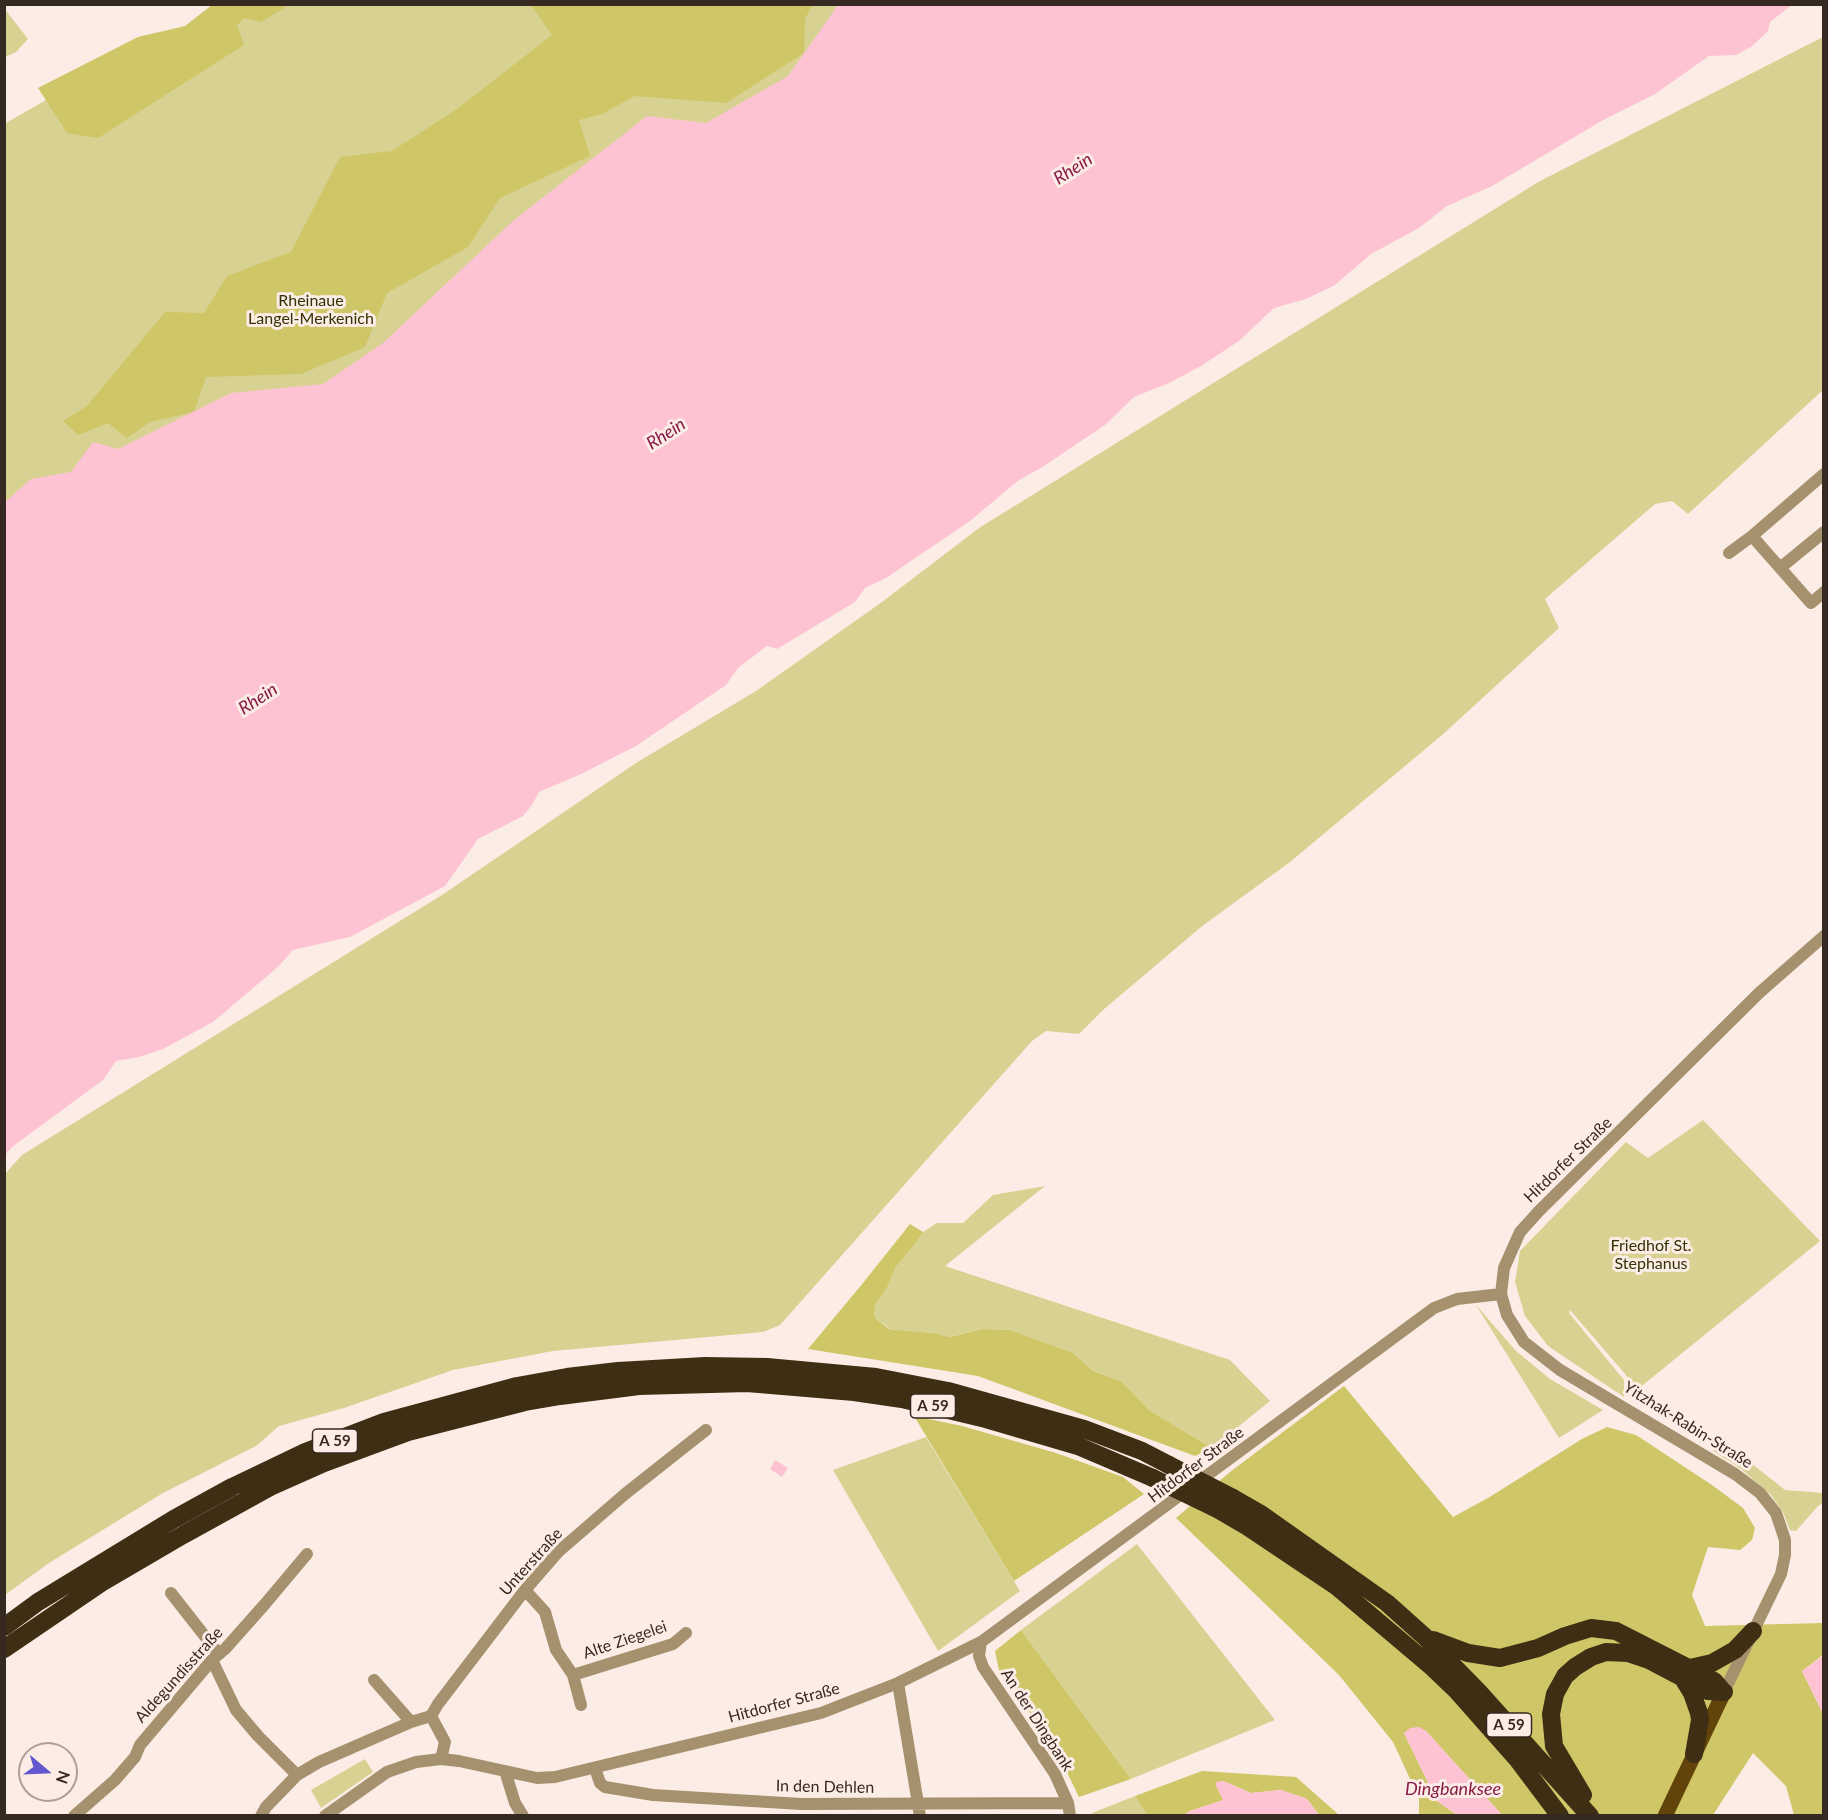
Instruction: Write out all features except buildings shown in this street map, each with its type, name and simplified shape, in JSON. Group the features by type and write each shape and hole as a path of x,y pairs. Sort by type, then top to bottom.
{"highway":[{"name":"A 59","path":"4,1627 38,1602 122,1549 232,1487 303,1453 384,1422 425,1410 516,1386 567,1377 642,1369 705,1366 767,1367 876,1377 948,1391 1084,1429 1142,1451 1261,1514 1387,1603 1425,1637 1592,1815"},
{"name":"A 59","path":"4,1649 101,1583 183,1534 270,1487 324,1463 408,1432 525,1402 639,1386 747,1383 818,1388 902,1399 986,1419 1078,1446 1153,1478 1219,1510 1336,1586 1434,1668 1518,1760 1560,1815"},
{"path":"1425,1637 1468,1653 1500,1658 1538,1648 1564,1636 1591,1628 1616,1631 1687,1674 1700,1720 1694,1754"},
{"path":"1687,1674 1735,1650 1753,1631"},
{"path":"1592,1815 1554,1746 1551,1714 1555,1694 1565,1676 1591,1657 1606,1653 1628,1653 1714,1681 1724,1692"}],"main road":[{"name":"Yitzhak-Rabin-Straße","path":"1665,1815 1724,1692"}],"street":[{"path":"1729,553 1824,474"},
{"path":"1780,568 1824,532"},
{"path":"1752,536 1811,603 1824,592"},
{"name":"Hitdorfer Straße","path":"441,1759 537,1778 555,1777 822,1713 898,1683 981,1642 1434,1308 1457,1299 1501,1293 1504,1268 1520,1232 1585,1164 1622,1131 1760,993 1824,936"},
{"name":"Yitzhak-Rabin-Straße","path":"1501,1293 1507,1315 1518,1333 1524,1342 1540,1355 1560,1370 1735,1474 1760,1493 1776,1513 1782,1530 1785,1555 1774,1589 1724,1692"},
{"name":"Unterstraße","path":"431,1716 525,1590 558,1552 625,1494 706,1430"},
{"name":"Aldegundisstraße","path":"74,1815 115,1780 135,1756 140,1745 215,1656 225,1649 308,1554"},
{"name":"Alte Ziegelei","path":"525,1590 545,1612 556,1650 573,1675 581,1705"},
{"path":"171,1593 215,1656 236,1710 297,1775"},
{"name":"Alte Ziegelei","path":"573,1675 673,1644 686,1633"},
{"name":"An der Dingbank","path":"981,1642 980,1656 983,1667 1055,1774 1069,1809"},
{"path":"374,1680 411,1722"},
{"path":"898,1683 919,1810"},
{"path":"261,1815 297,1775 327,1758 411,1722 431,1716 445,1742 441,1759 416,1762 387,1772 325,1815"},
{"name":"In den Dehlen","path":"595,1767 600,1783 605,1787 653,1796 801,1810 1069,1809"},
{"path":"505,1771 515,1803 523,1815"}],"green space":[{"path":"212,5 289,5 261,22 244,18 237,25 244,45 98,138 67,133 38,88 138,37 185,26"},
{"name":"Rheinaue Langel-Merkenich","path":"227,5 1335,5 5,876 4,124 120,58"},
{"path":"531,5 812,5 805,19 804,53 726,103 635,96 602,114 579,120 590,156 500,198 468,247 387,293 365,347 301,374 206,377 194,412 150,422 127,438 108,423 78,435 63,421 87,406 165,312 204,313 227,276 291,252 340,157 392,151 457,109 552,35"},
{"path":"4,8 28,39 16,52 5,57"},
{"path":"1823,37 1823,390 1688,514 1672,501 1655,504 1545,599 1559,628 1441,736 1290,862 1201,927 1103,1010 1079,1034 1046,1031 1032,1041 780,1325 763,1332 553,1351 453,1370 344,1408 279,1426 256,1446 163,1493 49,1563 5,1595 4,1175 22,1155 445,893 636,763 756,691 882,602 979,528 1540,181"},
{"name":"Friedhof St. Stephanus","path":"1703,1120 1820,1241 1638,1389 1570,1310 1569,1313 1624,1380 1624,1397 1548,1346 1525,1316 1515,1282 1520,1251 1626,1142 1648,1158"},
{"path":"1045,1186 945,1266 1230,1360 1270,1401 1212,1448 1149,1410 1121,1381 1093,1371 1073,1353 1011,1330 980,1329 950,1337 890,1329 874,1317 875,1305 886,1290 896,1267 923,1232 937,1223 963,1223 993,1195"},
{"path":"910,1224 923,1232 896,1267 886,1290 875,1305 874,1317 889,1329 950,1337 981,1329 1011,1330 1073,1353 1093,1371 1121,1381 1149,1410 1212,1448 1195,1456 978,1376 808,1349"},
{"path":"1476,1305 1516,1351 1550,1379 1603,1410 1559,1438"},
{"path":"1344,1386 1453,1517 1488,1498 1582,1439 1607,1427 1636,1435 1743,1508 1755,1528 1752,1540 1740,1550 1708,1547 1692,1595 1705,1626 1823,1623 1823,1655 1802,1671 1823,1714 1823,1815 1794,1815 1786,1786 1753,1753 1713,1815 1502,1815 1426,1731 1404,1733 1437,1801 1457,1815 1419,1815 1419,1798 1393,1742 1339,1675 1176,1518 1230,1472"},
{"path":"914,1416 962,1426 1056,1453 1123,1477 1144,1494 1014,1581"},
{"path":"926,1437 1020,1591 938,1651 833,1470"},
{"path":"1714,1449 1741,1455 1785,1490 1823,1493 1823,1503 1796,1531 1790,1530 1783,1512 1771,1495 1741,1469 1713,1451"},
{"path":"1137,1544 1275,1720 1131,1779 1021,1630"},
{"path":"1021,1630 1131,1779 1079,1797 1054,1746 999,1670 995,1651"},
{"path":"365,1759 373,1772 321,1808 311,1790"},
{"path":"1202,1771 1296,1777 1339,1815 1319,1815 1307,1799 1281,1790 1251,1793 1223,1781 1224,1800 1184,1815 1147,1815 1135,1796"},
{"path":"1135,1796 1147,1815 1094,1815 1092,1813"}],"water":[{"name":"Rhein","path":"838,5 1792,5 1770,22 1768,31 1751,47 1736,55 1709,56 1655,94 1605,119 1492,186 1447,206 1419,228 1371,254 1335,285 1306,299 1274,308 1239,341 1201,366 1169,383 1134,397 1105,425 1019,480 970,521 886,578 865,588 855,602 777,649 767,646 738,668 726,685 636,746 539,792 523,816 478,839 445,886 350,937 293,950 279,966 213,1022 163,1049 139,1057 116,1061 103,1080 12,1147 5,1155 5,502 31,479 71,472 93,442 118,449 231,393 323,384 383,343 514,220 647,116 706,123 788,76"},
{"path":"775,1460 788,1468 782,1477 770,1469"},
{"path":"1823,1656 1823,1714 1802,1671"},
{"name":"Dingbanksee","path":"1419,1727 1426,1731 1502,1815 1457,1815 1437,1801 1404,1733 1410,1728"},
{"path":"1223,1781 1251,1793 1281,1790 1307,1799 1319,1815 1184,1815 1223,1800 1216,1782"}]}
